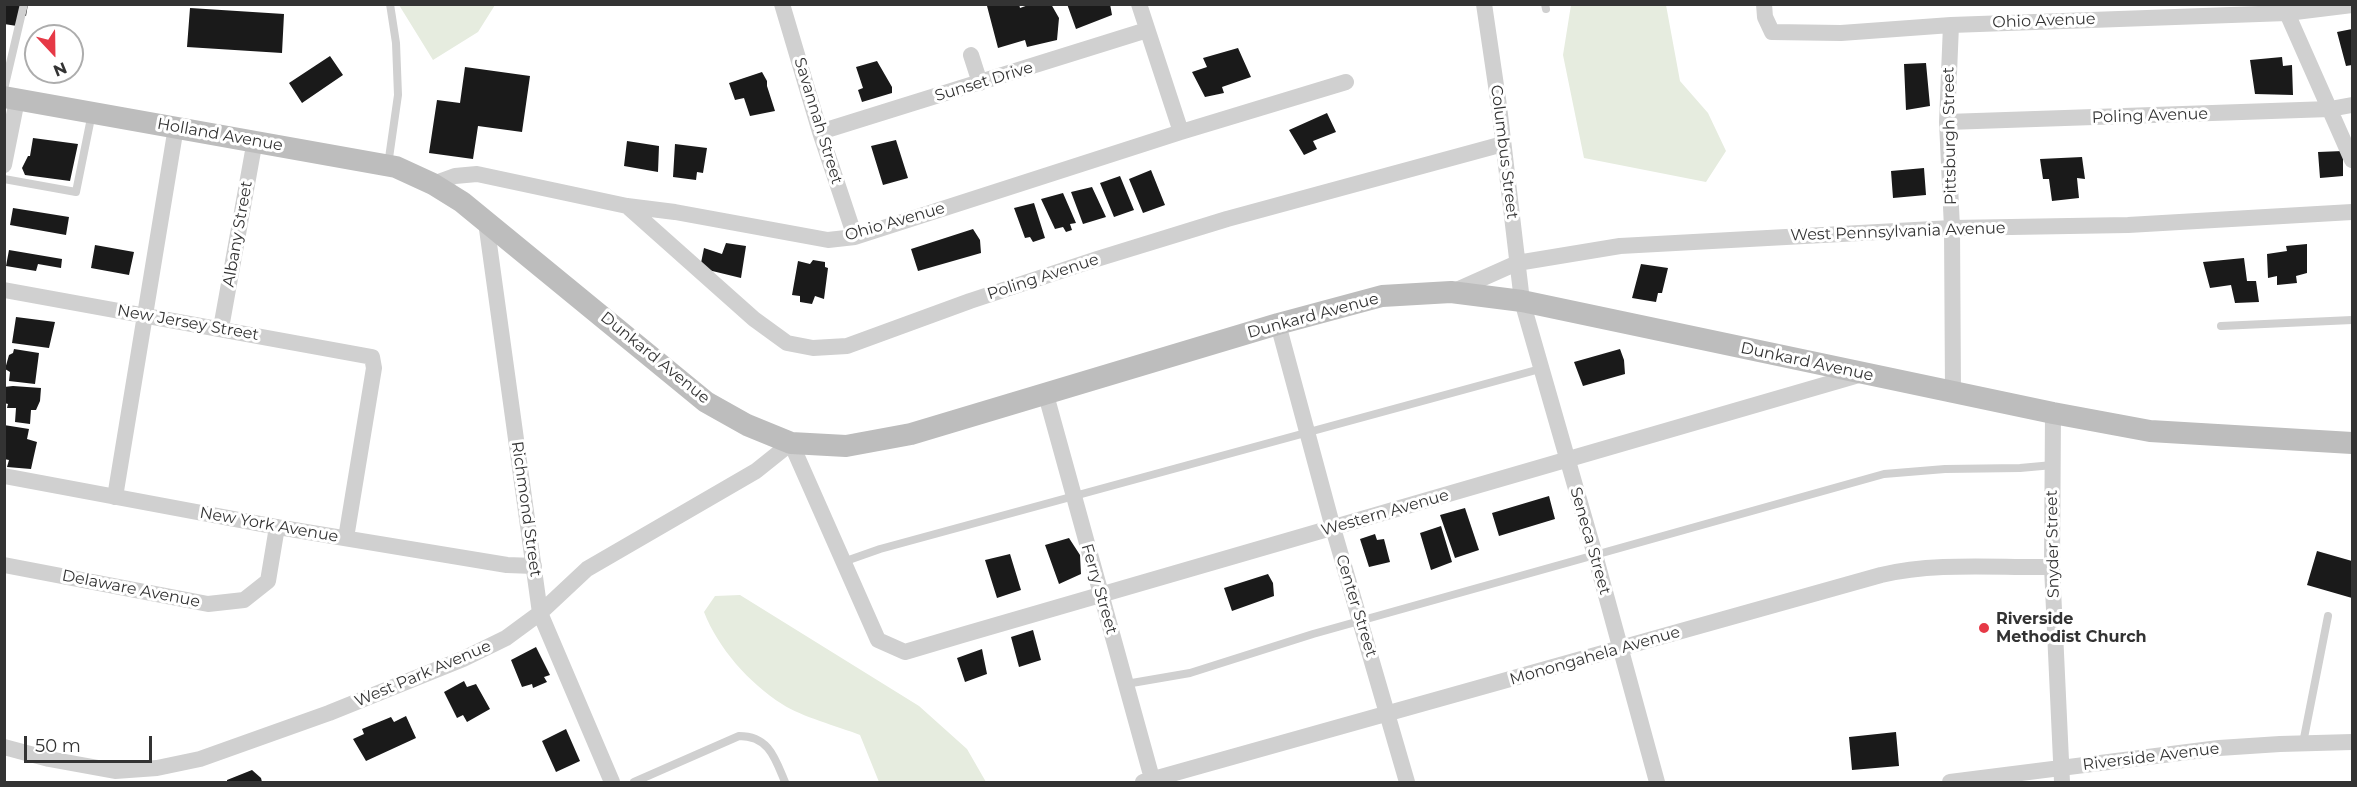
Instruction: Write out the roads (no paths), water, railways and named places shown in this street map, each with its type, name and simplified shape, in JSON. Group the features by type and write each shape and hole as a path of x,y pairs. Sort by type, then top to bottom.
{"main road":[{"name":"Holland Avenue","path":"9,95 92,113 396,167 433,184"},
{"name":"Dunkard Avenue","path":"433,184 462,202 706,402 747,425 791,443 846,446 911,434 1278,324 1382,296 1451,292 1522,301 1864,374 2150,431 2352,443"}],"street":[{"name":"Savannah Street","path":"782,4 820,132 855,237"},
{"path":"1139,4 1181,132"},
{"name":"Columbus Street","path":"1484,4 1522,301"},
{"name":"Ohio Avenue","path":"1764,4 1765,17 1772,32 1841,33 1951,25 2352,5"},
{"path":"2285,9 2352,160"},
{"name":"Pittsburgh Street","path":"1951,25 1947,122 1952,228 1953,392"},
{"name":"Sunset Drive","path":"820,132 1147,30"},
{"path":"971,55 980,83"},
{"name":"Ohio Avenue","path":"433,184 455,176 477,174 627,206 675,212 828,240 855,237 1181,132 1346,82"},
{"path":"4,165 9,95"},
{"name":"Poling Avenue","path":"1947,122 2330,109 2352,105"},
{"path":"115,497 156,260 176,127"},
{"name":"Albany Street","path":"221,328 255,141"},
{"name":"Poling Avenue","path":"627,206 754,319 786,343 813,348 847,346 980,298 1227,219 1503,144"},
{"name":"West Pennsylvania Avenue","path":"1451,292 1517,263 1620,246 1952,228 2128,225 2352,212"},
{"name":"Richmond Street","path":"486,222 540,613 612,783"},
{"name":"New Jersey Street","path":"4,290 372,357 374,368 346,538"},
{"name":"Seneca Street","path":"1522,301 1657,783"},
{"name":"Center Street","path":"1278,324 1333,528 1389,714 1407,783"},
{"name":"Western Avenue","path":"843,562 878,640 905,652 1100,594 1568,462 1864,374"},
{"name":"Ferry Street","path":"1046,395 1126,684 1150,782"},
{"name":"Snyder Street","path":"2053,413 2052,567 2062,776"},
{"path":"791,443 843,562"},
{"name":"West Park Avenue","path":"4,747 49,759 158,776 329,713 453,663 506,638 540,613 587,569 756,471 791,443"},
{"name":"New York Avenue","path":"4,476 277,527 507,565 534,566"},
{"name":"Delaware Avenue","path":"4,566 208,604 244,600 268,581 277,527"},
{"name":"Monongahela Avenue","path":"1150,782 1911,568 2052,567"},
{"name":"Riverside Avenue","path":"1950,783 2062,776 2219,748 2352,742"}],"lane":[{"path":"9,95 24,4"},
{"path":"388,166 398,95 396,43 390,4"},
{"path":"4,179 76,192 92,113"},
{"path":"2221,326 2352,320"},
{"path":"843,562 880,549 1074,498 1540,369"},
{"path":"1126,684 1190,673 1313,634 1884,474 2053,465"},
{"path":"2303,743 2328,616"},
{"path":"634,783 739,736 753,736 767,745 785,783"}],"place":[{"name":"Riverside Methodist Church","path":"1984,628"}]}
